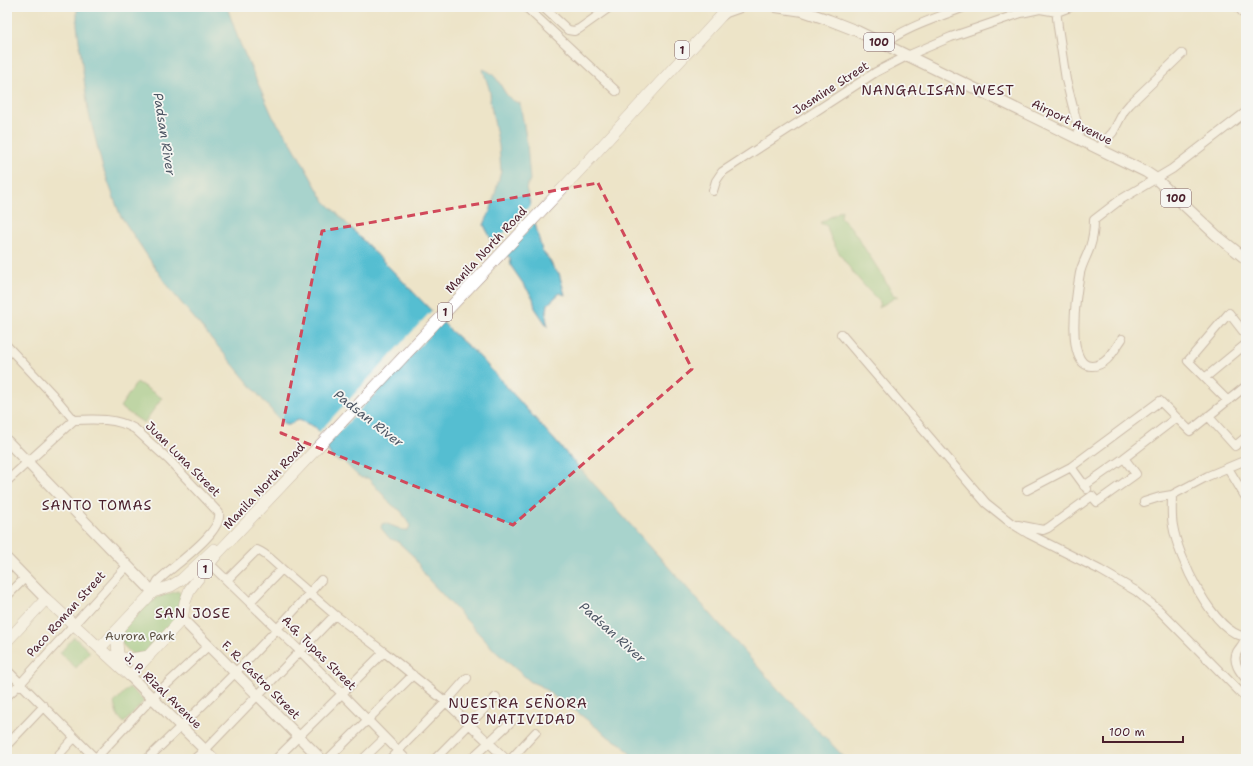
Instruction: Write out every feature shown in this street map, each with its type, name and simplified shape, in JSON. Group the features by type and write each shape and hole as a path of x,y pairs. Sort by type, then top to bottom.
{"highway":[{"name":"Manila North Road","path":"130,676 182,619 185,602 194,582 240,526 723,9"},
{"name":"Manila North Road","path":"100,648 152,592 171,586 184,578 240,526"},
{"name":"J. P. Rizal Avenue","path":"46,599 115,660 130,676"},
{"path":"7,641 46,599"},
{"path":"119,628 115,660 149,656"}],"main road":[{"path":"723,9 726,12 740,7"},
{"name":"Airport Avenue","path":"776,7 792,8 803,11 857,31 1146,172 1155,178 1216,234 1246,259"},
{"path":"7,441 152,592"},
{"name":"J. P. Rizal Avenue","path":"8,563 26,578 46,599"},
{"name":"F. R. Castro Street","path":"182,619 321,759"},
{"name":"J. P. Rizal Avenue","path":"130,676 214,759"}],"street":[{"path":"526,7 616,91"},
{"path":"543,7 568,30 574,31 580,29 610,7"},
{"path":"884,44 912,28 964,7"},
{"name":"Jasmine Street","path":"713,191 716,181 722,172 876,72 907,56 951,38 1021,13 1040,9 1070,7"},
{"path":"1238,7 1246,16"},
{"path":"1056,9 1066,80 1079,131 1078,139"},
{"path":"1098,149 1113,132 1124,111 1130,104 1182,54"},
{"path":"1122,339 1109,358 1101,364 1091,366 1088,365 1079,357 1076,350 1074,326 1080,272 1092,241 1094,220 1120,200 1172,169 1246,112"},
{"path":"1228,401 1206,377 1188,361 1230,313 1246,335"},
{"path":"841,334 986,503 1011,523 1029,534 1100,570 1136,591 1158,609 1246,698"},
{"path":"1206,377 1246,344"},
{"path":"7,346 53,394 74,420 26,462 7,481"},
{"path":"1027,490 1071,467 1160,402 1190,431 1246,386"},
{"path":"1208,416 1235,446 1246,437"},
{"path":"1084,486 1124,458 1176,418"},
{"name":"Juan Luna Street","path":"74,420 99,419 112,421 135,429 169,460 216,508 220,515 218,524 195,550 157,582 152,592"},
{"path":"1071,467 1097,502 1136,474 1124,458"},
{"path":"1144,502 1172,495 1208,476 1246,460"},
{"path":"1228,468 1246,498"},
{"path":"1172,495 1171,507 1173,527 1180,552 1190,576 1205,601 1223,626 1230,631 1246,637 1243,645 1236,653 1235,660 1246,680"},
{"path":"1011,523 1043,530 1048,528 1092,496"},
{"path":"195,550 203,558"},
{"path":"227,580 257,550 260,551 309,594 446,702 471,724 506,759"},
{"name":"Paco Roman Street","path":"7,696 21,683 127,566"},
{"name":"A.G. Tupas Street","path":"213,567 300,651 406,759"},
{"path":"250,602 282,569"},
{"path":"7,596 26,578"},
{"path":"147,759 235,673 321,580"},
{"path":"194,759 205,750 335,615"},
{"path":"7,670 95,759 152,698 208,646"},
{"path":"276,759 384,652"},
{"path":"328,759 413,675"},
{"path":"390,759 446,702 467,678"},
{"path":"435,759 496,697"},
{"path":"7,745 44,706"},
{"path":"471,759 514,719"},
{"path":"512,759 536,732"},
{"path":"54,759 74,738"},
{"path":"363,759 385,738"}],"highlighted area":[{"path":"598,183 692,369 513,525 281,433 322,231"}],"green space":[{"path":"842,210 841,217 857,236 893,295 898,296 878,308 880,302 865,287 841,256 827,226 820,223"},
{"path":"137,382 162,398 144,423 120,407"},
{"name":"Aurora Park","path":"178,591 181,594 178,618 148,654 132,654 121,641 123,627 151,599"},
{"path":"74,637 90,652 76,668 60,653"},
{"path":"129,687 144,701 124,723 117,715 114,703"}],"water":[{"name":"Padsan River","path":"77,7 227,7 239,41 273,117 292,144 323,199 451,331 479,356 778,689 846,759 635,759 621,744 610,738 541,686 531,682 496,652 427,578 413,556 397,541 390,539 381,528 382,524 385,523 403,530 408,530 410,526 401,511 392,505 368,478 362,478 343,461 332,458 315,427 299,420 289,425 285,425 277,417 168,287 120,215 102,165 88,110 77,25"},
{"path":"483,69 490,72 495,77 509,97 520,103 527,143 530,180 526,188 542,251 549,259 554,269 559,273 565,295 560,293 548,304 546,317 548,327 535,308 533,298 511,266 510,258 493,243 484,225 491,209 501,171 499,146 490,101 490,93"}],"pier":[{"path":"532,203 536,221 504,256 493,245"},
{"path":"433,309 444,320 325,447 318,433"}],"district":[{"name":"NANGALISAN WEST","path":"938,90"},
{"name":"SANTO TOMAS","path":"97,505"},
{"name":"SAN JOSE","path":"193,613"},
{"name":"NUESTRA SEÑORA DE NATIVIDAD","path":"518,712"}]}
